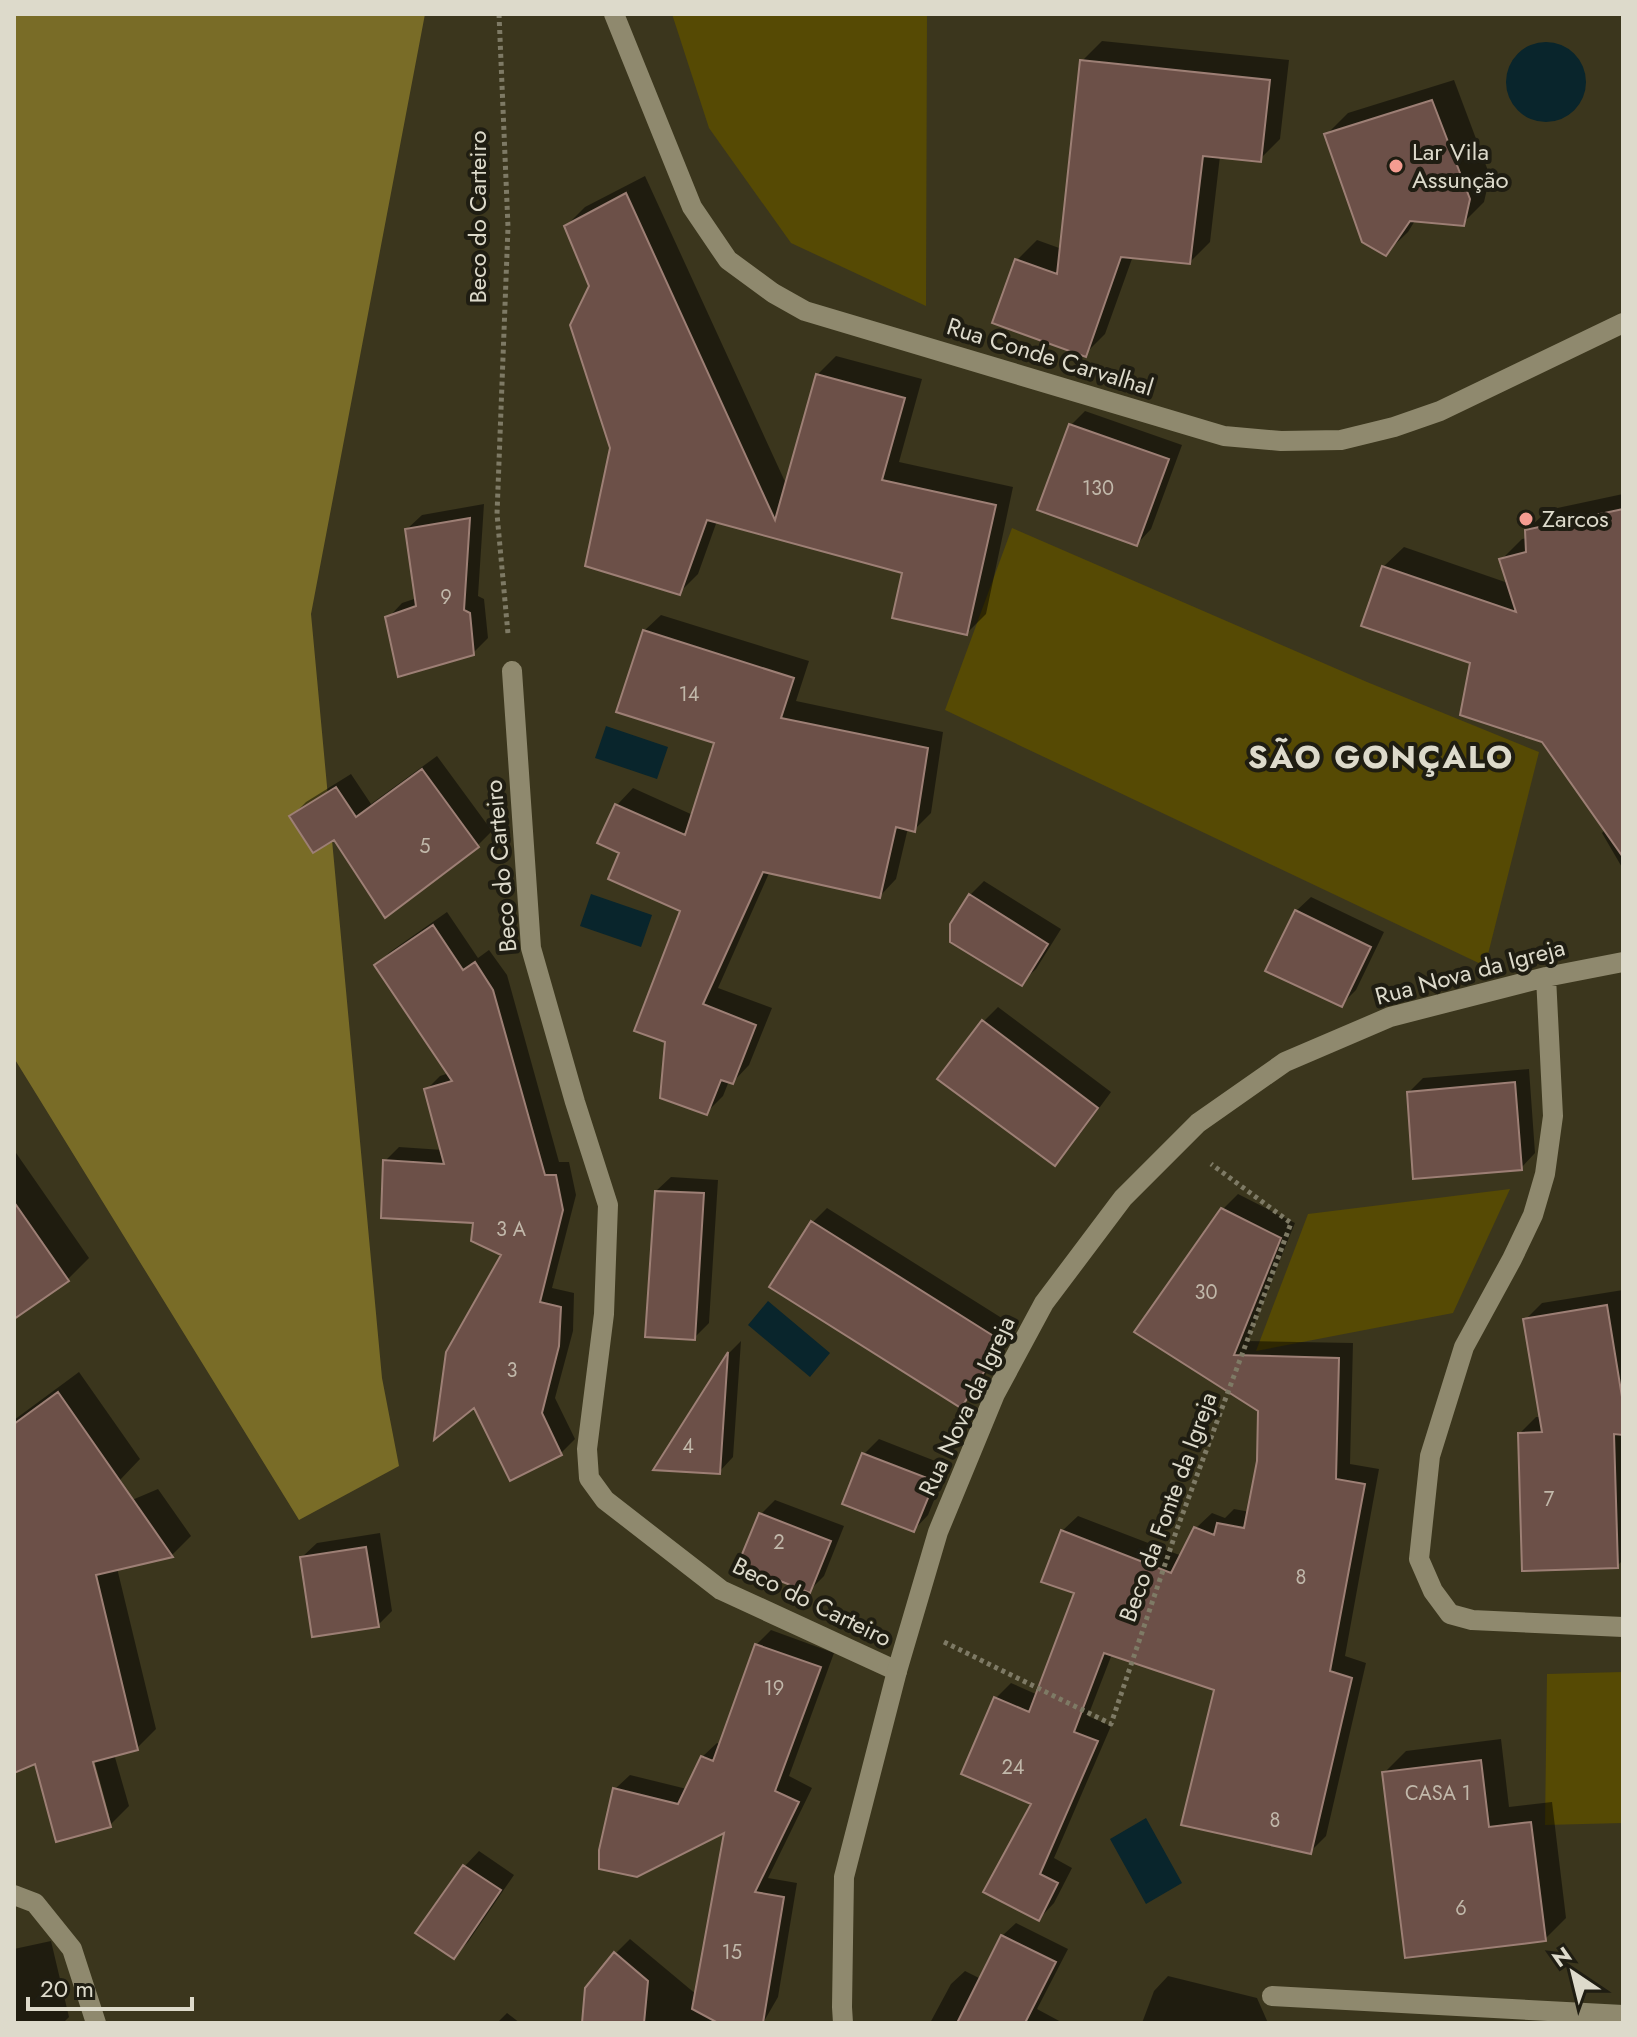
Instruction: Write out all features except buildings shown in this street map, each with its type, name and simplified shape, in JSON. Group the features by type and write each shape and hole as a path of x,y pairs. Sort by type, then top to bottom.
{"street":[{"name":"Rua Conde Carvalhal","path":"614,14 692,207 728,260 773,293 805,311 1224,436 1281,441 1341,440 1394,427 1440,411 1623,323"},
{"name":"Beco do Carteiro","path":"512,671 531,948 608,1205 604,1314 587,1449 589,1478 605,1500 721,1590 897,1671"},
{"name":"Rua Nova da Igreja","path":"843,2023 844,1877 897,1671 938,1532 995,1394 1044,1303 1123,1198 1198,1123 1285,1062 1390,1017 1546,977 1623,962"},
{"path":"1546,977 1553,1116 1545,1174 1533,1215 1464,1347 1430,1456 1419,1559 1433,1591 1450,1614 1472,1620 1623,1627"},
{"path":"14,1895 35,1903 72,1949 96,2023"},
{"path":"1272,1996 1623,2015"}],"path":[{"name":"Beco do Carteiro","path":"499,14 508,227 497,514 512,671"},
{"name":"Beco da Fonte da Igreja","path":"911,1625 1111,1724 1177,1529 1291,1223 1180,1141"}],"shaded area":[{"path":"14,14 425,14 311,614 382,1378 399,1466 299,1520 14,1058"},
{"path":"672,14 927,14 926,306 791,243 709,128"},
{"path":"1012,528 1367,682 1539,752 1485,966 945,710"},
{"path":"1510,1189 1453,1313 1256,1351 1308,1214"},
{"path":"1623,1672 1623,1823 1545,1825 1547,1674"}],"water":[{"path":"1538,42 1554,42 1575,53 1586,74 1586,90 1575,111 1554,122 1538,122 1524,116 1512,104 1506,90 1506,74 1512,60 1524,48"},
{"path":"606,726 668,747 657,779 595,758"},
{"path":"591,894 652,915 641,947 580,926"},
{"path":"768,1301 830,1353 810,1377 748,1325"},
{"path":"1146,1818 1182,1883 1146,1904 1110,1839"}],"place":[{"name":"Lar Vila Assunção","path":"1396,166"},
{"name":"Zarcos","path":"1526,519"}],"district":[{"name":"SÃO GONÇALO","path":"1381,757"}]}
